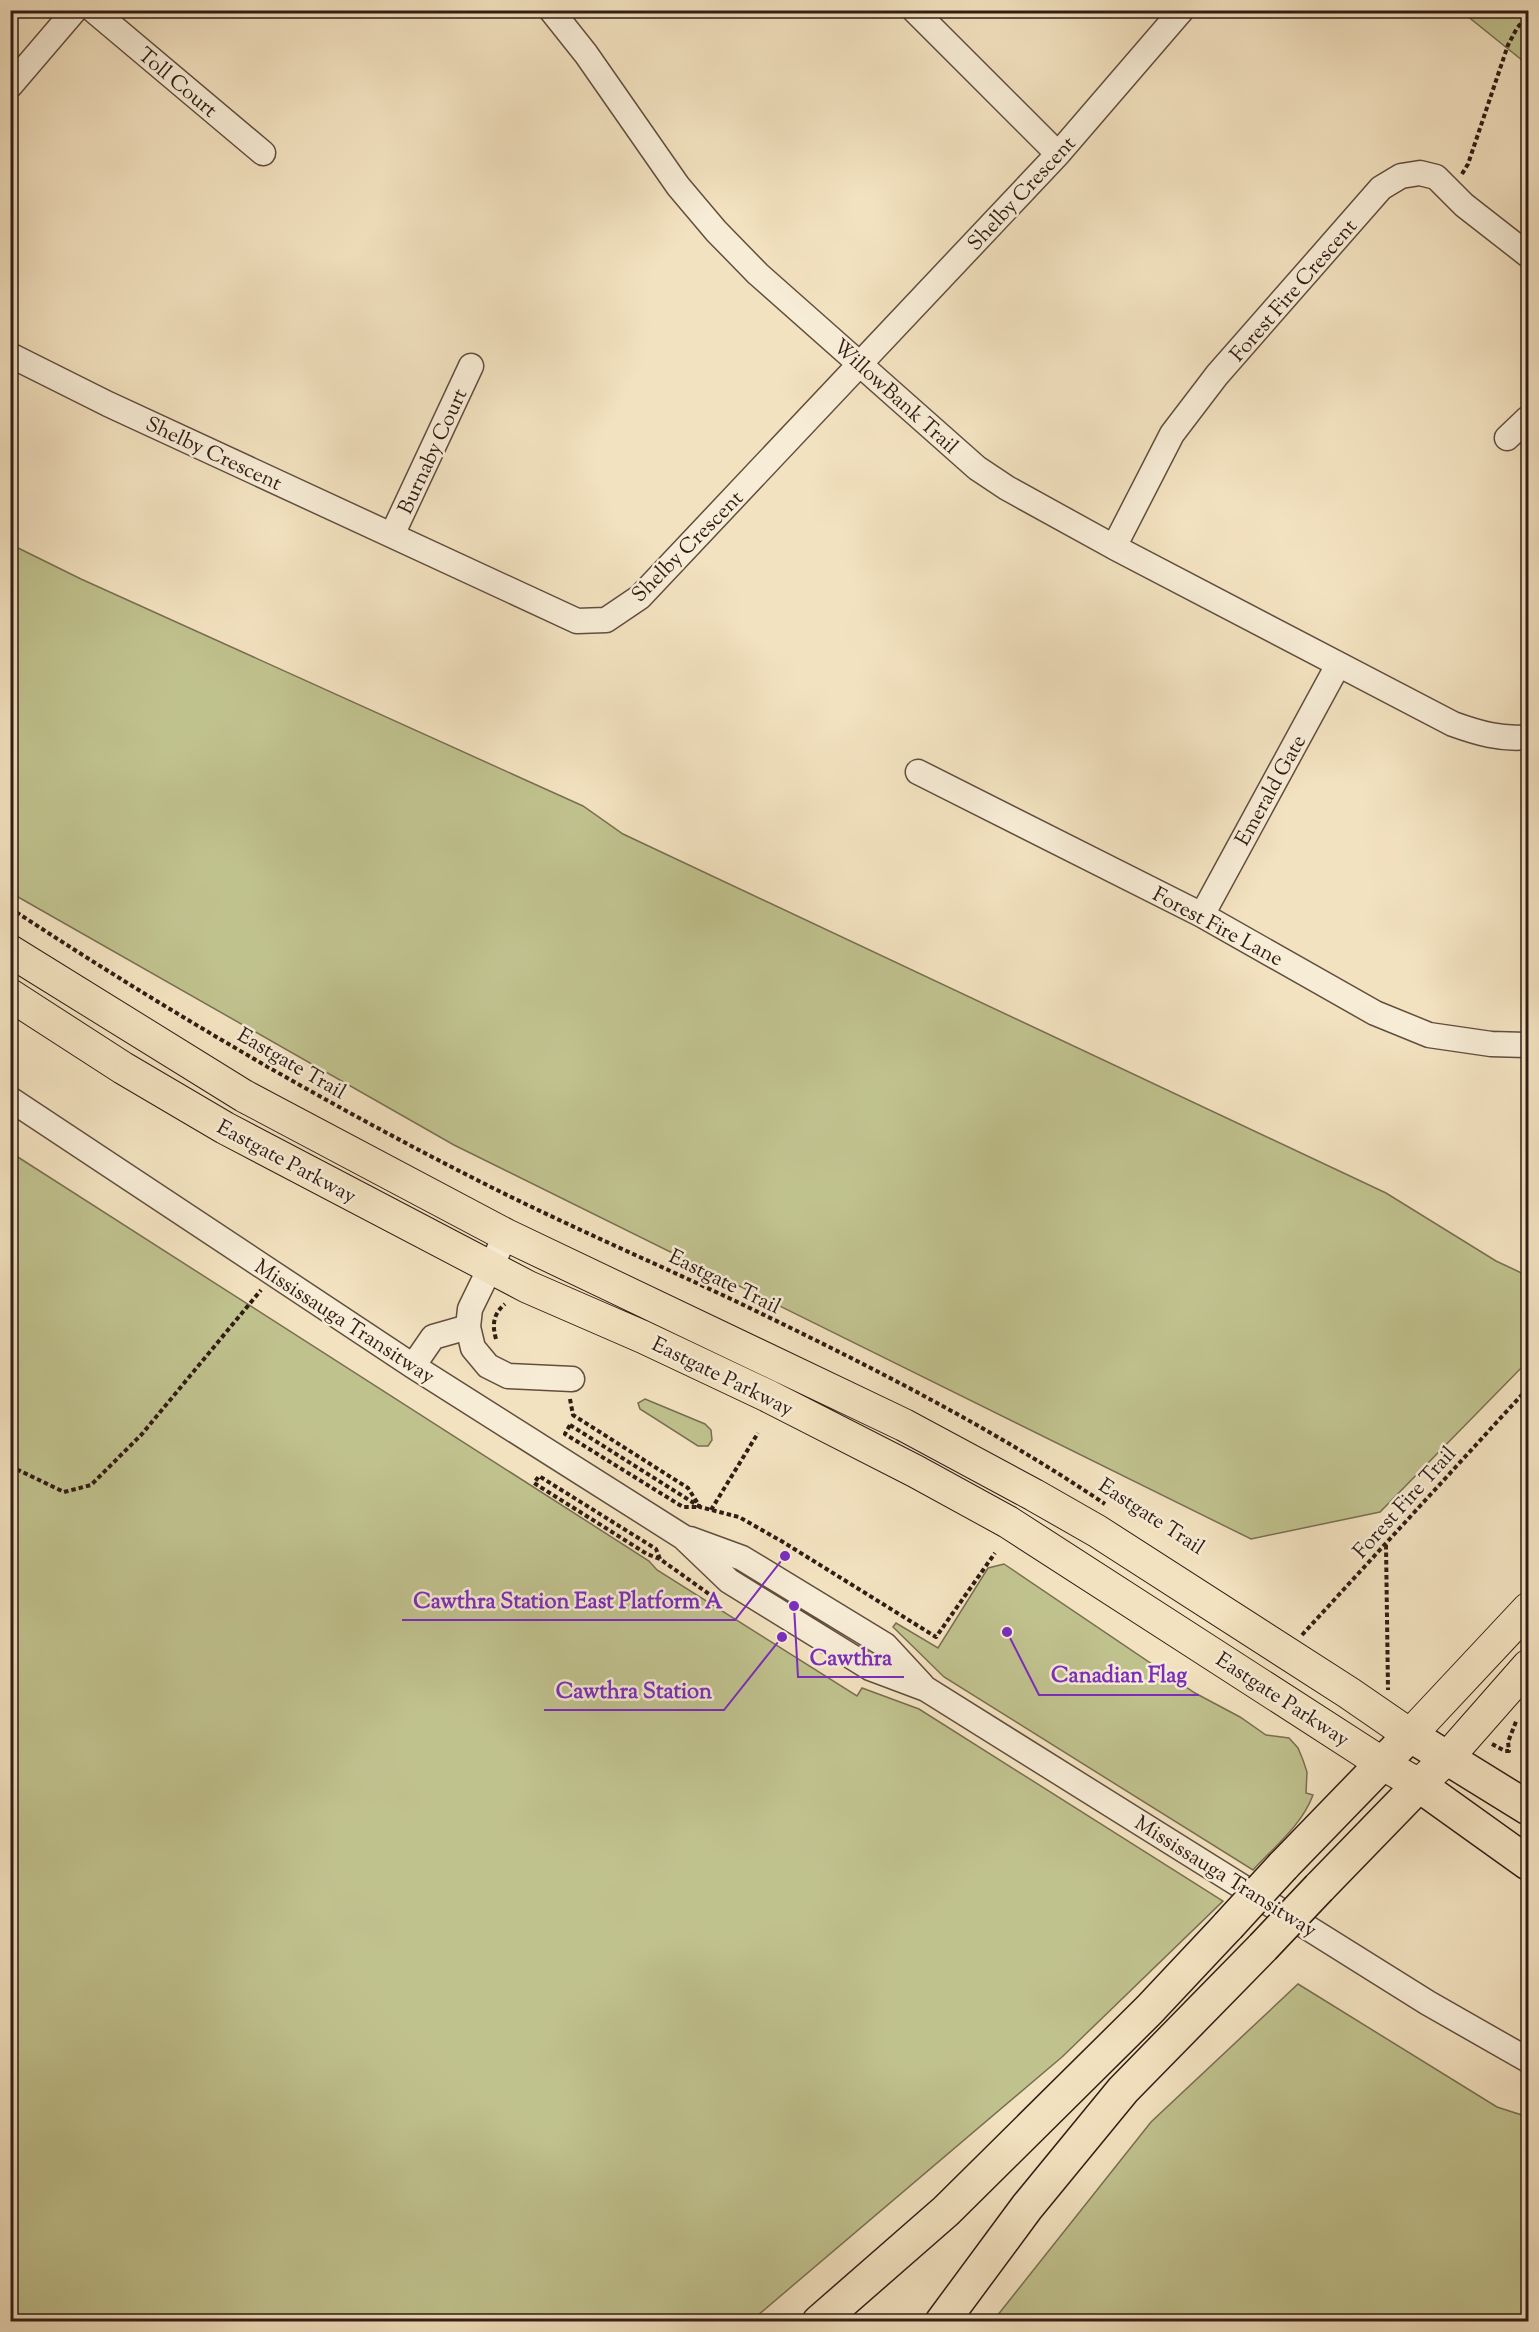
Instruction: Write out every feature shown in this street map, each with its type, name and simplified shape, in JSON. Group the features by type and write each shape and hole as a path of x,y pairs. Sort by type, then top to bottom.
{"highway":[{"path":"819,2322 946,2211 1149,2010 1283,1866 1410,1735 1528,1808"},
{"path":"942,2322 1027,2207 1123,2090 1419,1785 1528,1863"}],"main road":[{"name":"Eastgate Parkway","path":"10,951 244,1096 506,1235 904,1425 1034,1496 1107,1538 1349,1693 1410,1735"},
{"name":"Eastgate Parkway","path":"10,995 123,1068 225,1128 490,1268 768,1396 1008,1522 1419,1785"},
{"path":"1410,1735 1528,1609"},
{"path":"1419,1785 1448,1757 1528,1666"}],"street":[{"path":"10,86 75,10"},
{"name":"Toll Court","path":"93,10 263,153"},
{"name":"WillowBank Trail","path":"551,10 586,54 678,186 716,231 758,274 977,468 1007,488 1114,547 1338,665"},
{"path":"914,10 1058,154"},
{"name":"Shelby Crescent","path":"10,355 108,404 577,621 606,620 640,597 861,364 1058,154 1182,10"},
{"name":"Forest Fire Crescent","path":"1114,547 1172,434 1217,375 1382,188 1401,176 1420,172 1436,177 1464,205 1528,255"},
{"name":"Burnaby Court","path":"392,535 471,366"},
{"path":"1507,438 1528,418"},
{"path":"1338,665 1453,724 1487,736 1528,737"},
{"name":"Emerald Gate","path":"1202,915 1338,665"},
{"name":"Forest Fire Lane","path":"918,772 1202,915 1375,1013 1430,1035 1491,1044 1528,1045"},
{"name":"Mississauga Transitway","path":"10,1099 413,1366 683,1537 729,1581 870,1668 926,1689 1428,2003 1528,2060"},
{"path":"506,1235 470,1309 468,1327 473,1348 488,1366 508,1376 571,1387"},
{"path":"413,1366 433,1337 468,1327"}],"path":[{"path":"1451,190 1468,164 1508,45 1528,13"},
{"name":"Eastgate Trail","path":"10,908 188,1021 319,1097 481,1182 734,1301 890,1379 1014,1447 1108,1506"},
{"path":"10,1466 64,1492 91,1485 142,1434 274,1274"},
{"path":"500,1344 493,1326 495,1314 503,1305 512,1300"},
{"path":"571,1387 573,1415 688,1488 700,1507"},
{"name":"Forest Fire Trail","path":"1301,1637 1528,1388"},
{"path":"700,1507 570,1425 565,1434 683,1507 700,1507 739,1517 936,1636 995,1553"},
{"path":"711,1510 758,1433"},
{"path":"660,1559 656,1549 539,1476 534,1483 647,1554 660,1559 715,1599"},
{"path":"1380,1691 1388,1697 1386,1544"},
{"path":"1293,1630 1310,1643"},
{"path":"1505,1751 1509,1751 1508,1742 1519,1713"}],"green space":[{"path":"1461,11 1528,11 1528,65"},
{"path":"10,544 81,579 583,806 623,834 1386,1193 1496,1261 1528,1276 1528,1361 1380,1512 1251,1539 454,1145 11,893"},
{"path":"10,1152 649,1561 657,1570 857,1696 862,1688 919,1709 1223,1901 1062,2057 751,2321 11,2321"},
{"path":"645,1399 705,1424 711,1430 712,1440 708,1446 698,1446 640,1409 638,1403"},
{"path":"1004,1564 1195,1693 1240,1717 1266,1735 1289,1738 1298,1748 1307,1772 1306,1793 1313,1795 1295,1826 1253,1870 944,1677 893,1627 896,1623 938,1648 988,1568"},
{"path":"1298,1984 1497,2107 1528,2117 1528,2321 993,2321 1151,2122"}],"place":[{"name":"Cawthra Station East Platform A","path":"785,1556"},
{"name":"Cawthra","path":"794,1606"},
{"name":"Canadian Flag","path":"1007,1632"},
{"name":"Cawthra Station","path":"782,1637"}]}
